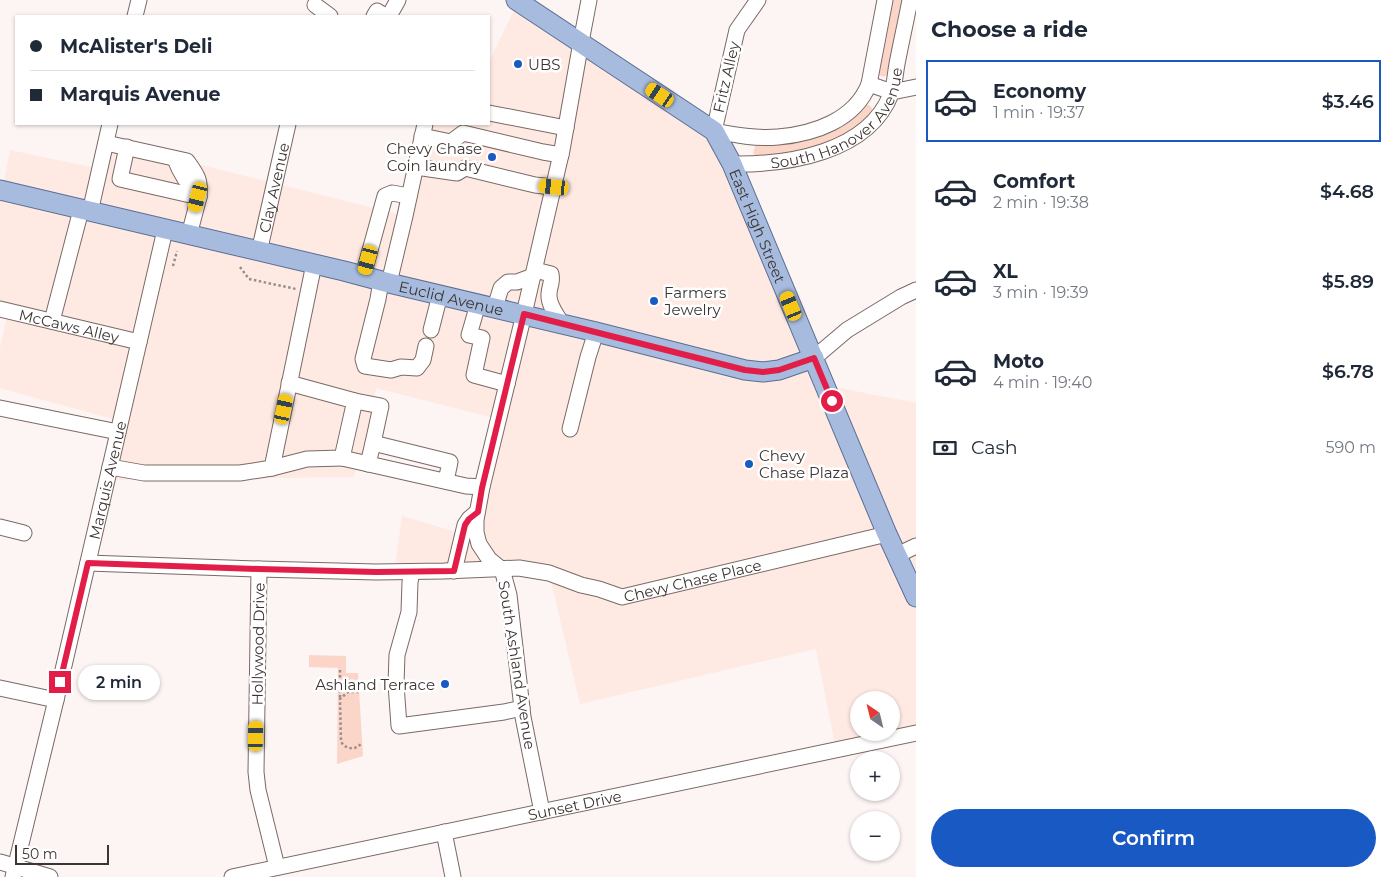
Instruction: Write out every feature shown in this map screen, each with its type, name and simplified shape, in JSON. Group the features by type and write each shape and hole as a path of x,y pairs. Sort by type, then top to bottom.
{"main road":[{"name":"East High Street","path":"516,0 714,131 732,164 887,534 897,555 912,576 916,597"},
{"name":"Euclid Avenue","path":"0,190 524,314 745,370 763,372 779,370 814,358"}],"street":[{"path":"135,15 139,0"},
{"path":"388,15 398,0"},
{"name":"South Ashland Avenue","path":"542,812 522,708 510,595 500,568 489,559 479,544 476,532 482,488 561,155 589,0"},
{"name":"Fritz Alley","path":"714,131 737,30 758,0"},
{"name":"South Hanover Avenue","path":"714,131 744,136 777,137 811,131 826,126 850,112 865,95 869,84 885,0"},
{"name":"South Hanover Avenue","path":"732,164 796,160 823,152 858,134 878,118 892,92 910,0"},
{"path":"314,7 328,15"},
{"path":"375,15 377,11 385,15"},
{"path":"869,84 892,92 916,87"},
{"path":"490,113 566,128"},
{"path":"52,321 86,211 110,125"},
{"name":"Clay Avenue","path":"259,252 288,125"},
{"path":"378,280 409,196 424,130 451,142 463,133 561,155"},
{"path":"106,143 187,161 197,176 200,186 189,235"},
{"path":"128,147 120,179 198,197"},
{"path":"416,167 457,173 465,168 535,185 554,187"},
{"path":"409,196 392,193 385,196 378,299 364,359 365,366 391,370 402,366 417,368 422,360 426,346"},
{"name":"Marquis Avenue","path":"14,872 56,700 165,230"},
{"path":"272,468 314,264"},
{"path":"507,384 474,375 482,338 469,335 486,306 501,288 508,282 517,282 534,273 551,274 553,281 548,297 552,308 562,324"},
{"path":"814,358 852,327 916,290"},
{"path":"431,330 440,295"},
{"name":"McCaws Alley","path":"0,309 138,342"},
{"path":"570,429 588,356 596,332"},
{"path":"289,383 381,406 368,464"},
{"path":"342,458 355,401"},
{"path":"0,408 118,432"},
{"path":"373,443 450,462 446,481"},
{"path":"110,467 144,473 240,473 272,468 307,459 342,458 482,488"},
{"path":"454,571 465,525 478,512"},
{"path":"0,527 24,533"},
{"name":"Chevy Chase Place","path":"500,568 520,568 549,573 622,597 887,534"},
{"path":"897,555 916,546"},
{"path":"88,563 412,572 500,568"},
{"name":"Hollywood Drive","path":"259,569 256,772 258,790 277,867"},
{"path":"412,572 409,612 397,655 396,684 399,726 522,708"},
{"path":"0,688 56,700"},
{"name":"Sunset Drive","path":"232,877 916,733"},
{"path":"444,832 453,877"},
{"path":"0,862 14,872 50,877"}],"path":[{"path":"175,267 173,266 177,251"},
{"path":"240,267 249,279 302,290"},
{"path":"340,670 342,744 352,749 362,743"},
{"path":"340,699 348,692 359,692"}],"shaded area":[{"path":"890,0 903,0 889,74 883,76 878,75"},
{"path":"518,2 714,131 825,385 916,403 916,732 900,736 900,691 850,691 850,741 876,741 836,750 816,649 580,704 549,573 394,572 402,516 477,538 498,419 376,388 363,454 353,477 107,480 120,421 0,388 0,348 8,311 0,309 0,190 2,191 10,150 100,169 106,141 405,216 425,125 490,125 490,60"},
{"path":"869,105 872,108 870,116 852,133 837,141 800,152 773,156 753,154 756,143"},
{"path":"309,655 346,656 346,673 358,673 363,756 337,764 338,668 309,667"}],"place":[{"name":"UBS","path":"518,64"},
{"name":"Chevy Chase Coin laundry","path":"492,157"},
{"name":"Farmers Jewelry","path":"654,301"},
{"name":"Chevy Chase Plaza","path":"749,464"},
{"name":"Ashland Terrace","path":"445,684"}],"route":[{"path":"60,682 88,563 376,572 454,571 465,525 478,512 482,488 524,314 745,370 763,372 779,370 814,358 832,401"}]}
